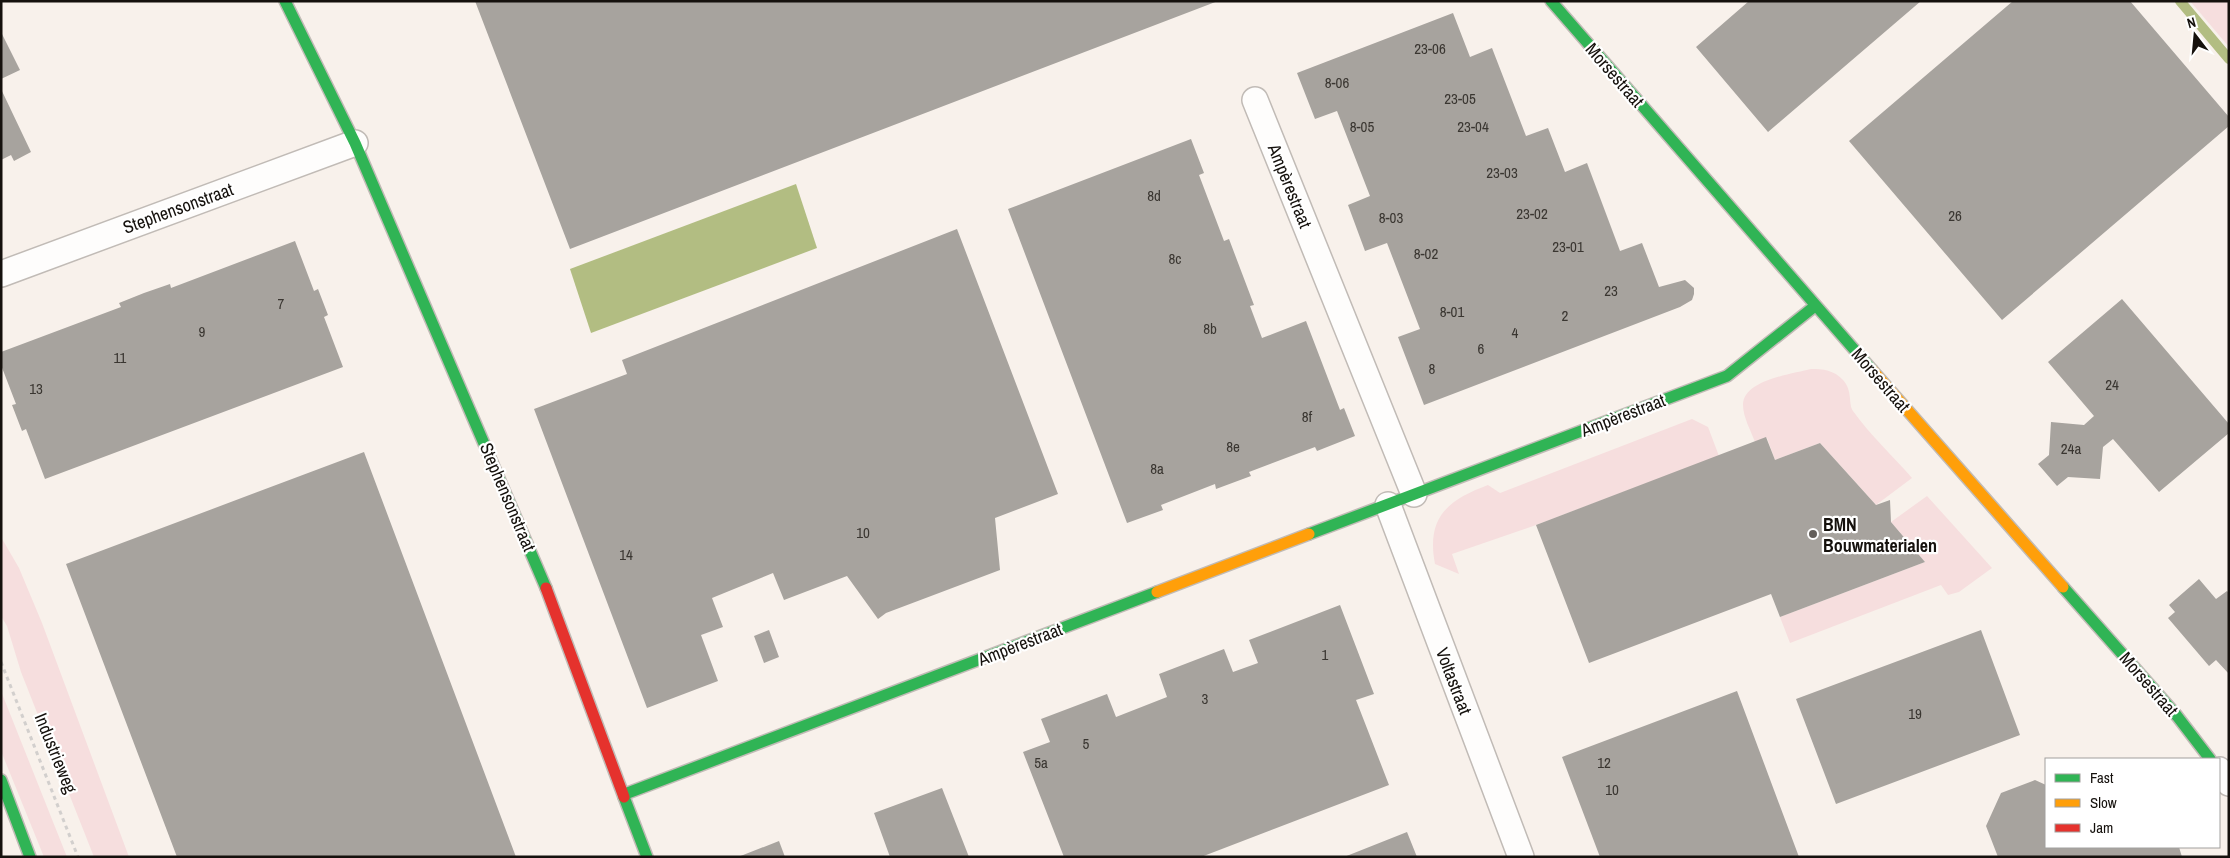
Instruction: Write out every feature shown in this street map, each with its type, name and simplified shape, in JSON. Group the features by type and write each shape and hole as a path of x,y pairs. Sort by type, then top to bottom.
{"street":[{"name":"Stephensonstraat","path":"285,1 354,143 541,575 625,794 647,857"},
{"name":"Morsestraat","path":"1551,1 1815,306 2170,708 2209,758"},
{"name":"Ampèrestraat","path":"1255,100 1414,494"},
{"name":"Stephensonstraat","path":"1,274 354,143"},
{"name":"Ampèrestraat","path":"625,794 1727,376 1815,306"},
{"name":"Voltastraat","path":"1388,505 1521,857"},
{"path":"2220,771 2229,783"},
{"path":"1,780 30,857"}],"path":[{"name":"Industrieweg","path":"1,662 78,857"}],"shaded area":[{"path":"2190,1 2229,1 2229,47"},
{"path":"796,184 817,248 591,333 570,269"},
{"path":"1811,369 1828,371 1836,374 1843,380 1848,388 1853,411 1859,420 1912,478 1876,505 1820,443 1775,460 1767,438 1755,442 1744,414 1745,396 1751,390 1770,379"},
{"path":"1692,419 1708,427 1719,456 1536,525 1452,554 1459,574 1435,564 1433,548 1437,522 1451,504 1462,497 1488,485 1500,493"},
{"path":"1927,496 1992,568 1959,592 1948,595 1941,585 1790,643 1780,617 1925,562 1891,522"},
{"path":"1,537 19,568 42,623 129,857 94,857 21,672 7,626 1,616"},
{"path":"1,691 67,857 44,857 1,751"}],"building":[{"path":"475,1 1218,1 570,249"},
{"path":"1749,1 1921,1 1768,132 1696,47"},
{"path":"2013,1 2130,1 2229,117 2229,126 2002,320 1849,141"},
{"path":"1453,13 1470,57 1492,48 1526,136 1548,128 1565,172 1587,163 1620,251 1642,243 1659,287 1685,280 1694,288 1694,294 1692,300 1680,307 1424,405 1398,337 1420,329 1387,243 1365,251 1348,205 1370,196 1337,111 1315,119 1297,73"},
{"path":"1,32 20,70 1,79"},
{"path":"1,89 31,152 14,161 11,155 1,160"},
{"path":"1191,139 1204,173 1199,175 1224,241 1229,239 1254,305 1250,306 1262,338 1306,321 1340,410 1344,408 1355,436 1317,451 1315,447 1249,472 1251,476 1216,489 1215,484 1161,505 1163,510 1127,523 1008,209"},
{"path":"957,229 1058,494 995,518 1000,570 886,613 878,619 847,576 784,600 773,573 712,598 723,627 701,635 718,681 647,708 534,409 627,374 622,360"},
{"path":"295,241 314,291 318,289 328,315 324,317 343,367 45,479 26,429 22,431 12,405 16,404 1,365 1,352 121,307 119,303 144,293 170,284 171,288"},
{"path":"2122,299 2229,424 2229,433 2159,492 2113,439 2103,447 2100,479 2068,477 2057,486 2038,464 2049,455 2051,422 2084,425 2094,416 2048,362"},
{"path":"1766,437 1775,460 1820,443 1876,505 1890,500 1891,522 1925,562 1780,617 1771,594 1589,663 1536,525"},
{"path":"364,452 516,857 177,857 66,564"},
{"path":"2199,579 2216,599 2227,591 2229,593 2229,674 2216,660 2209,666 2168,618 2175,612 2169,605"},
{"path":"1340,605 1374,694 1356,700 1389,785 1201,857 1064,857 1023,752 1050,742 1041,719 1107,694 1116,717 1167,697 1159,674 1224,649 1233,672 1258,663 1249,640"},
{"path":"769,630 779,657 764,663 754,636"},
{"path":"1981,630 2020,735 1836,804 1796,699"},
{"path":"1737,691 1799,857 1600,857 1562,757"},
{"path":"2035,780 2045,785 2045,848 2179,848 2182,857 1998,857 1986,826 2001,793"},
{"path":"942,788 969,857 890,857 874,813"},
{"path":"1407,832 1417,857 1344,857"},
{"path":"779,841 785,857 738,857"}],"waterway":[{"path":"2180,1 2229,59"}],"traffic: fast":[{"path":"285,1 355,143 546,588"},
{"path":"1551,1 1872,370"},
{"path":"1309,534 1727,376 1815,306"},
{"path":"2063,587 2177,716 2209,758"},
{"path":"625,794 1157,592"},
{"path":"1,780 30,857"},
{"path":"624,797 647,857"}],"traffic: slow":[{"path":"1872,370 2063,587"},
{"path":"1157,592 1309,534"}],"traffic: jam":[{"path":"546,588 624,797"}],"place":[{"name":"BMN Bouwmaterialen","path":"1813,534"}]}
